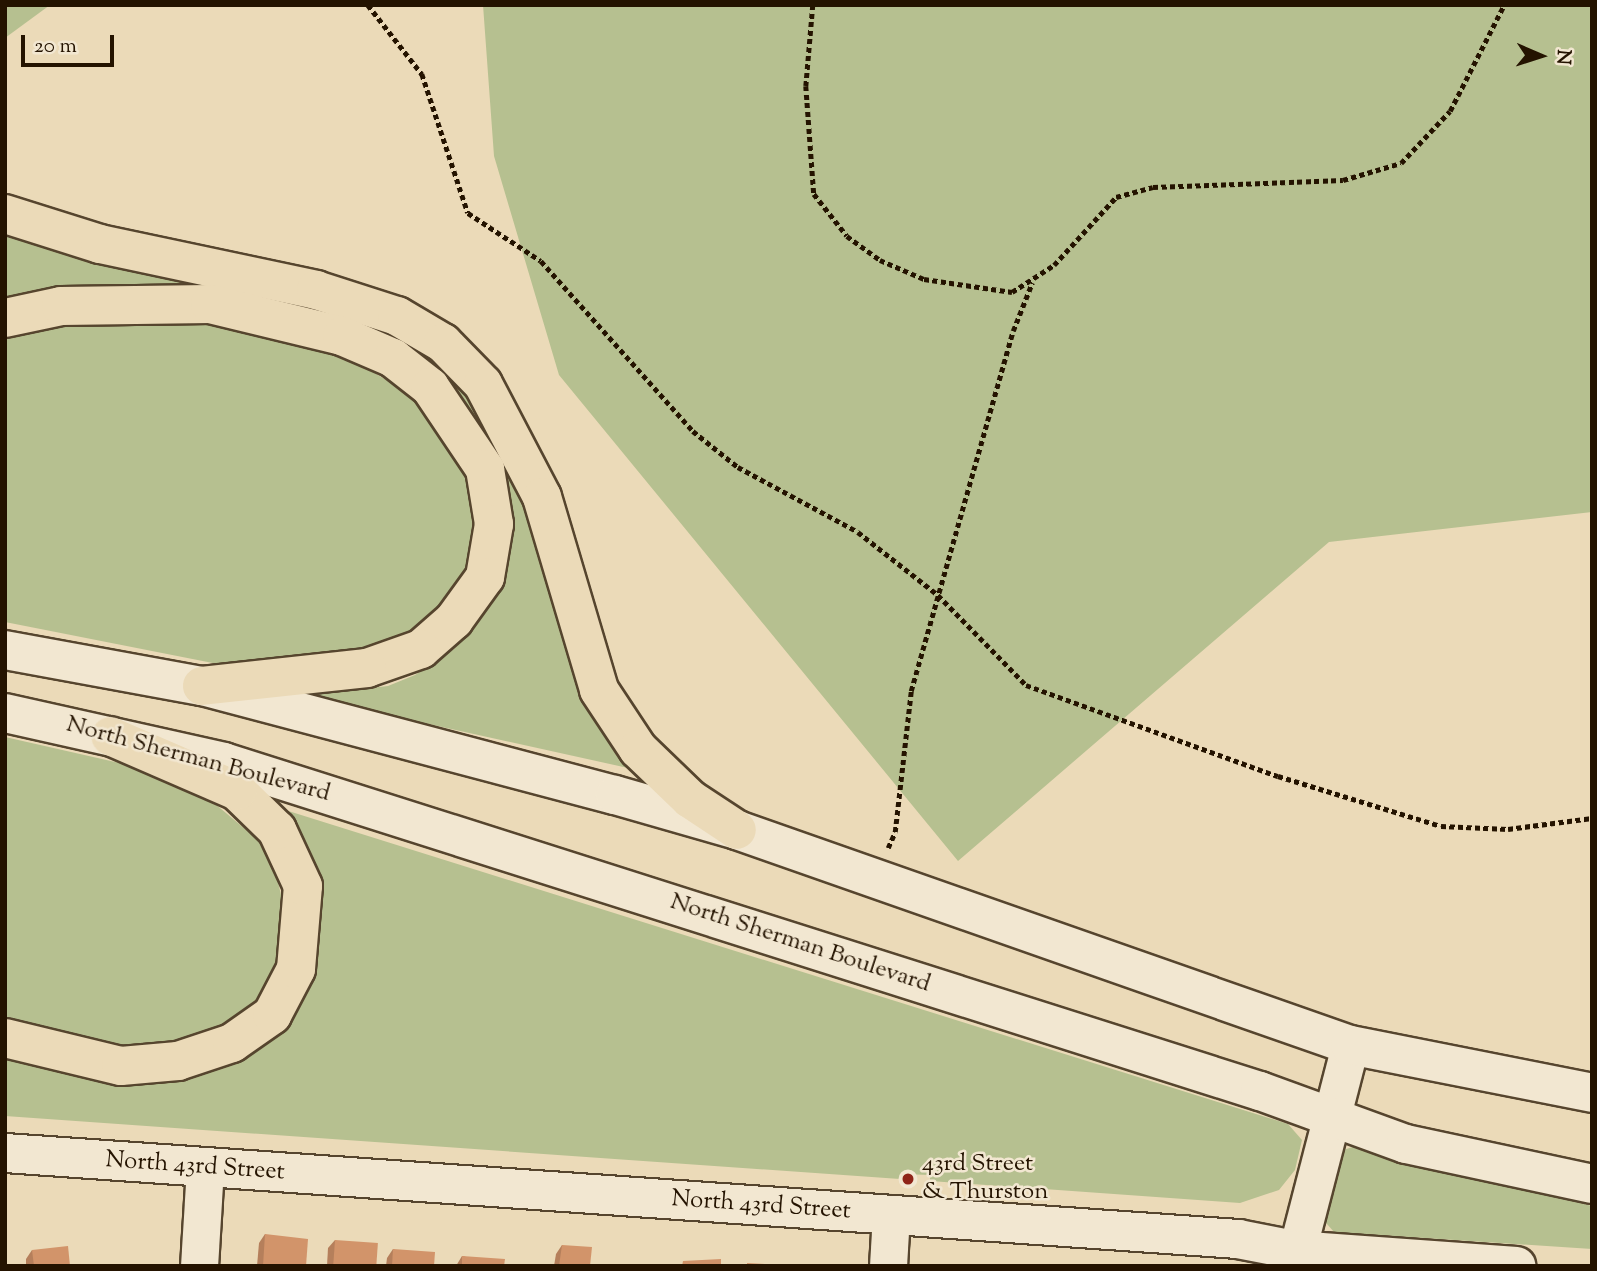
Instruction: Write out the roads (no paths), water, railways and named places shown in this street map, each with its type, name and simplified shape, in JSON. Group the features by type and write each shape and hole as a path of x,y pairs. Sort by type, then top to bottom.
{"main road":[{"path":"5,214 100,244 316,289 397,316 443,343 483,384 542,496 599,690 638,749 690,799 737,830"},
{"path":"5,318 61,306 161,302 250,310 307,325 393,358 430,387 485,469 494,524 485,577 454,620 421,649 367,668 202,686"},
{"path":"5,650 202,686 737,830 1350,1045 1592,1093"},
{"name":"North Sherman Boulevard","path":"5,713 237,766 1334,1115 1406,1144 1592,1184"},
{"path":"5,1038 121,1066 178,1060 232,1043 272,1015 296,969 303,886 277,830 237,791 110,736"},
{"name":"North 43rd Street","path":"5,1153 1238,1239 1294,1258 1516,1266"}],"street":[{"path":"1294,1258 1334,1115 1350,1045"},
{"path":"199,1266 205,1168"},
{"path":"888,1266 891,1214"}],"place":[{"name":"43rd Street & Thurston","path":"908,1179"}]}
